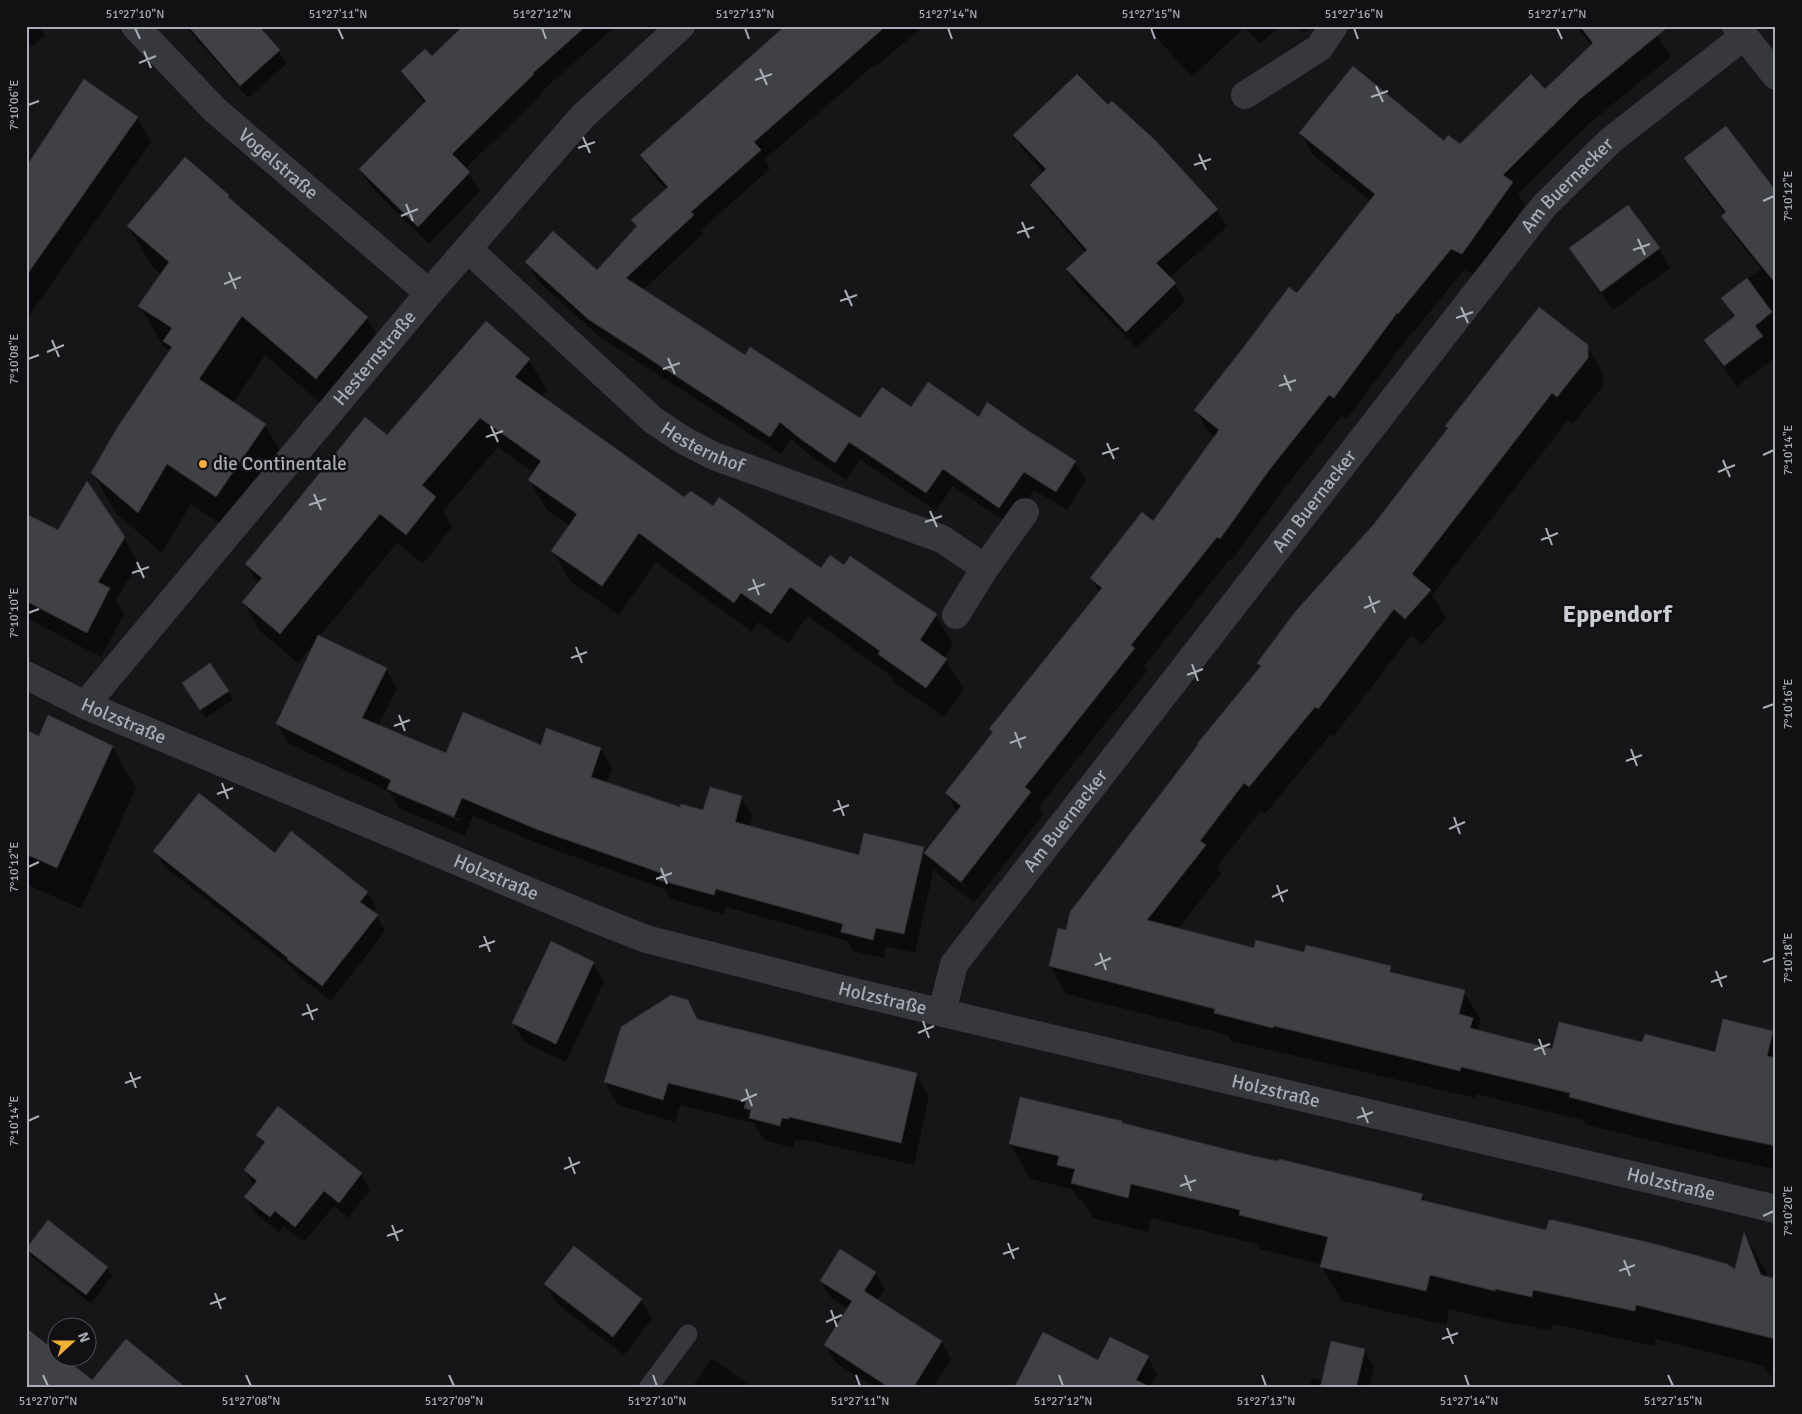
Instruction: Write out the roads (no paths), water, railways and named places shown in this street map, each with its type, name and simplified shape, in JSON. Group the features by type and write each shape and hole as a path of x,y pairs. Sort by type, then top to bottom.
{"street":[{"name":"Vogelstraße","path":"135,26 215,110 429,292"},
{"name":"Hesternstraße","path":"85,705 429,292 583,116 682,26"},
{"path":"1245,95 1319,48 1334,26"},
{"path":"1740,31 1776,76"},
{"name":"Am Buernacker","path":"942,1012 954,964 1544,206 1610,141 1740,31"},
{"name":"Hesternhof","path":"468,249 653,420 683,440 714,456 942,538 985,568"},
{"path":"956,615 985,568 1025,512"},
{"name":"Holzstraße","path":"26,675 85,705 522,889 646,939 846,990 1776,1209"}],"lane":[{"path":"648,1388 688,1334"}],"place":[{"name":"die Continentale","path":"203,464"}],"district":[{"name":"Eppendorf","path":"1617,614"}]}
